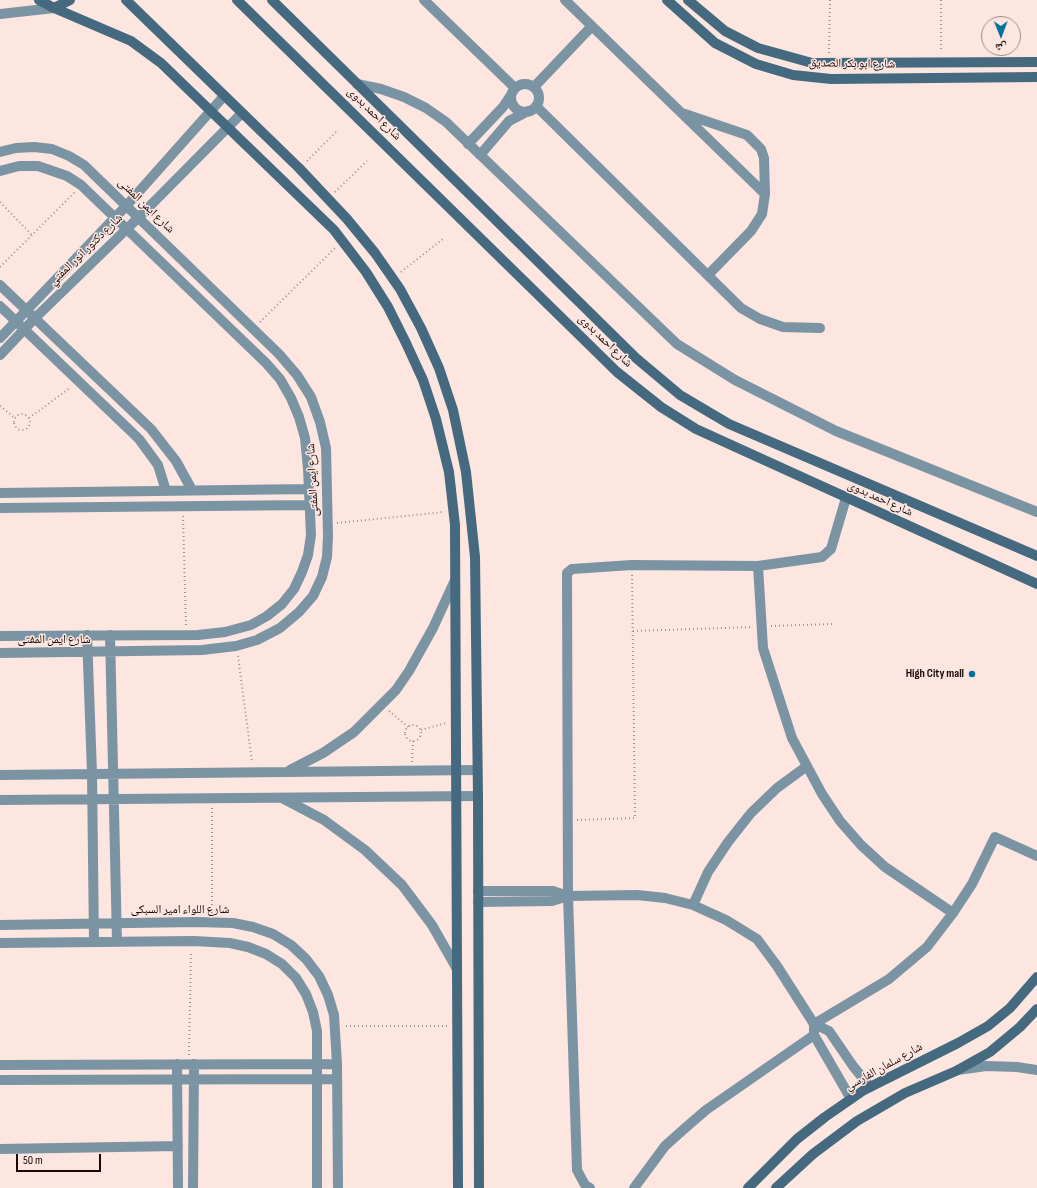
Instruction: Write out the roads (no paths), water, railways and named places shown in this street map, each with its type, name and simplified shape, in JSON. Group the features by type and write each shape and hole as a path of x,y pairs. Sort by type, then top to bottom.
{"street":[{"path":"39,0 54,8 131,41 161,63 334,230 366,272 388,307 422,380 436,419 447,464 453,511 455,580 457,720 458,1188"},
{"path":"0,14 54,8 70,0"},
{"path":"126,0 299,168 329,199 375,253 393,279 421,328 439,368 453,410 463,452 471,510 475,557 478,796 479,1188"},
{"name":"شارع احمد بدوى","path":"237,0 617,372 661,406 696,429 1037,584"},
{"name":"شارع احمد بدوى","path":"272,0 636,358 680,394 729,424 1037,556"},
{"path":"424,0 513,92 512,103 517,108 532,109 741,308 760,320 782,327 820,328"},
{"path":"565,0 765,194"},
{"name":"شارع ابو بكر الصديق","path":"667,0 686,19 721,47 756,64 793,75 831,79 1037,77"},
{"name":"شارع ابو بكر الصديق","path":"688,0 725,31 758,48 794,60 829,64 1037,62"},
{"path":"534,87 592,26"},
{"path":"357,84 381,89 404,97 426,108 446,122 677,344 736,380 836,431 1037,512"},
{"path":"468,144 503,108 513,92 525,84 534,87 539,95 532,109 509,122 480,155"},
{"name":"شارع دكتور انور المفتي","path":"0,338 127,205 224,96"},
{"path":"679,111 738,131 755,141 764,158 765,194 762,214 757,223 708,275"},
{"name":"شارع دكتور انور المفتي","path":"0,355 34,319 126,230 242,113"},
{"name":"شارع ايمن المفتى","path":"0,152 16,148 34,147 52,149 69,156 84,165 253,328 297,375 311,397 320,422 326,448 328,524 327,557 322,577 313,596 299,612 280,628 257,640 236,646 202,650 0,653"},
{"name":"شارع ايمن المفتى","path":"0,171 19,166 38,166 67,176 81,186 266,362 280,379 300,417 305,438 311,535 308,555 294,589 282,604 251,626 225,632 186,635 0,636"},
{"path":"0,286 151,429 176,461 192,490"},
{"path":"0,306 23,330 143,443 158,465 166,490"},
{"path":"0,493 309,489"},
{"path":"590,1188 585,1185 578,1170 568,896 567,573 572,569 632,565 758,566 822,557 828,553 833,541 846,498"},
{"path":"0,508 310,505"},
{"path":"758,566 760,626 763,648 781,708 792,738 807,766 833,810 861,845 885,867 953,913"},
{"path":"288,771 323,753 354,732 382,705 409,670 433,628 455,580"},
{"path":"87,635 92,773 94,942"},
{"path":"110,635 117,942"},
{"path":"693,905 712,866 728,842 751,813 777,788 807,766"},
{"path":"0,774 457,768 477,770"},
{"path":"0,800 457,794 478,796"},
{"path":"280,797 324,820 365,850 402,885 432,925 457,969"},
{"path":"814,1024 889,978 927,947 953,913 972,884 995,837 1037,856"},
{"path":"478,891 553,891 568,896"},
{"path":"478,902 552,901 568,896 637,894 665,898 693,905 726,920 756,939 778,966 814,1024 814,1035 851,1099"},
{"path":"193,941 196,922"},
{"name":"شارع اللواء امير السبكى","path":"0,925 212,922 253,927 273,934 291,945 306,959 319,976 328,994 334,1026 337,1064 338,1188"},
{"path":"0,943 193,941 248,946 266,954 282,964 296,978 306,994 313,1012 317,1030 317,1188"},
{"name":"شارع سلمان الفارسي","path":"748,1188 798,1139 851,1099 870,1087 958,1043 988,1026 1010,1008 1037,977"},
{"path":"776,1188 813,1154 857,1121 906,1093 956,1071 990,1052 1020,1028 1037,1009"},
{"path":"814,1024 830,1031 853,1066 870,1087"},
{"path":"634,1188 665,1146 706,1110 814,1035"},
{"path":"177,1064 178,1188"},
{"path":"191,1064 194,1080 193,1188"},
{"path":"0,1065 337,1064"},
{"path":"956,1071 986,1066 1017,1067 1037,1070"},
{"path":"0,1080 337,1079"},
{"path":"0,1149 178,1146"}],"place":[{"name":"High City mall","path":"972,674"}]}
